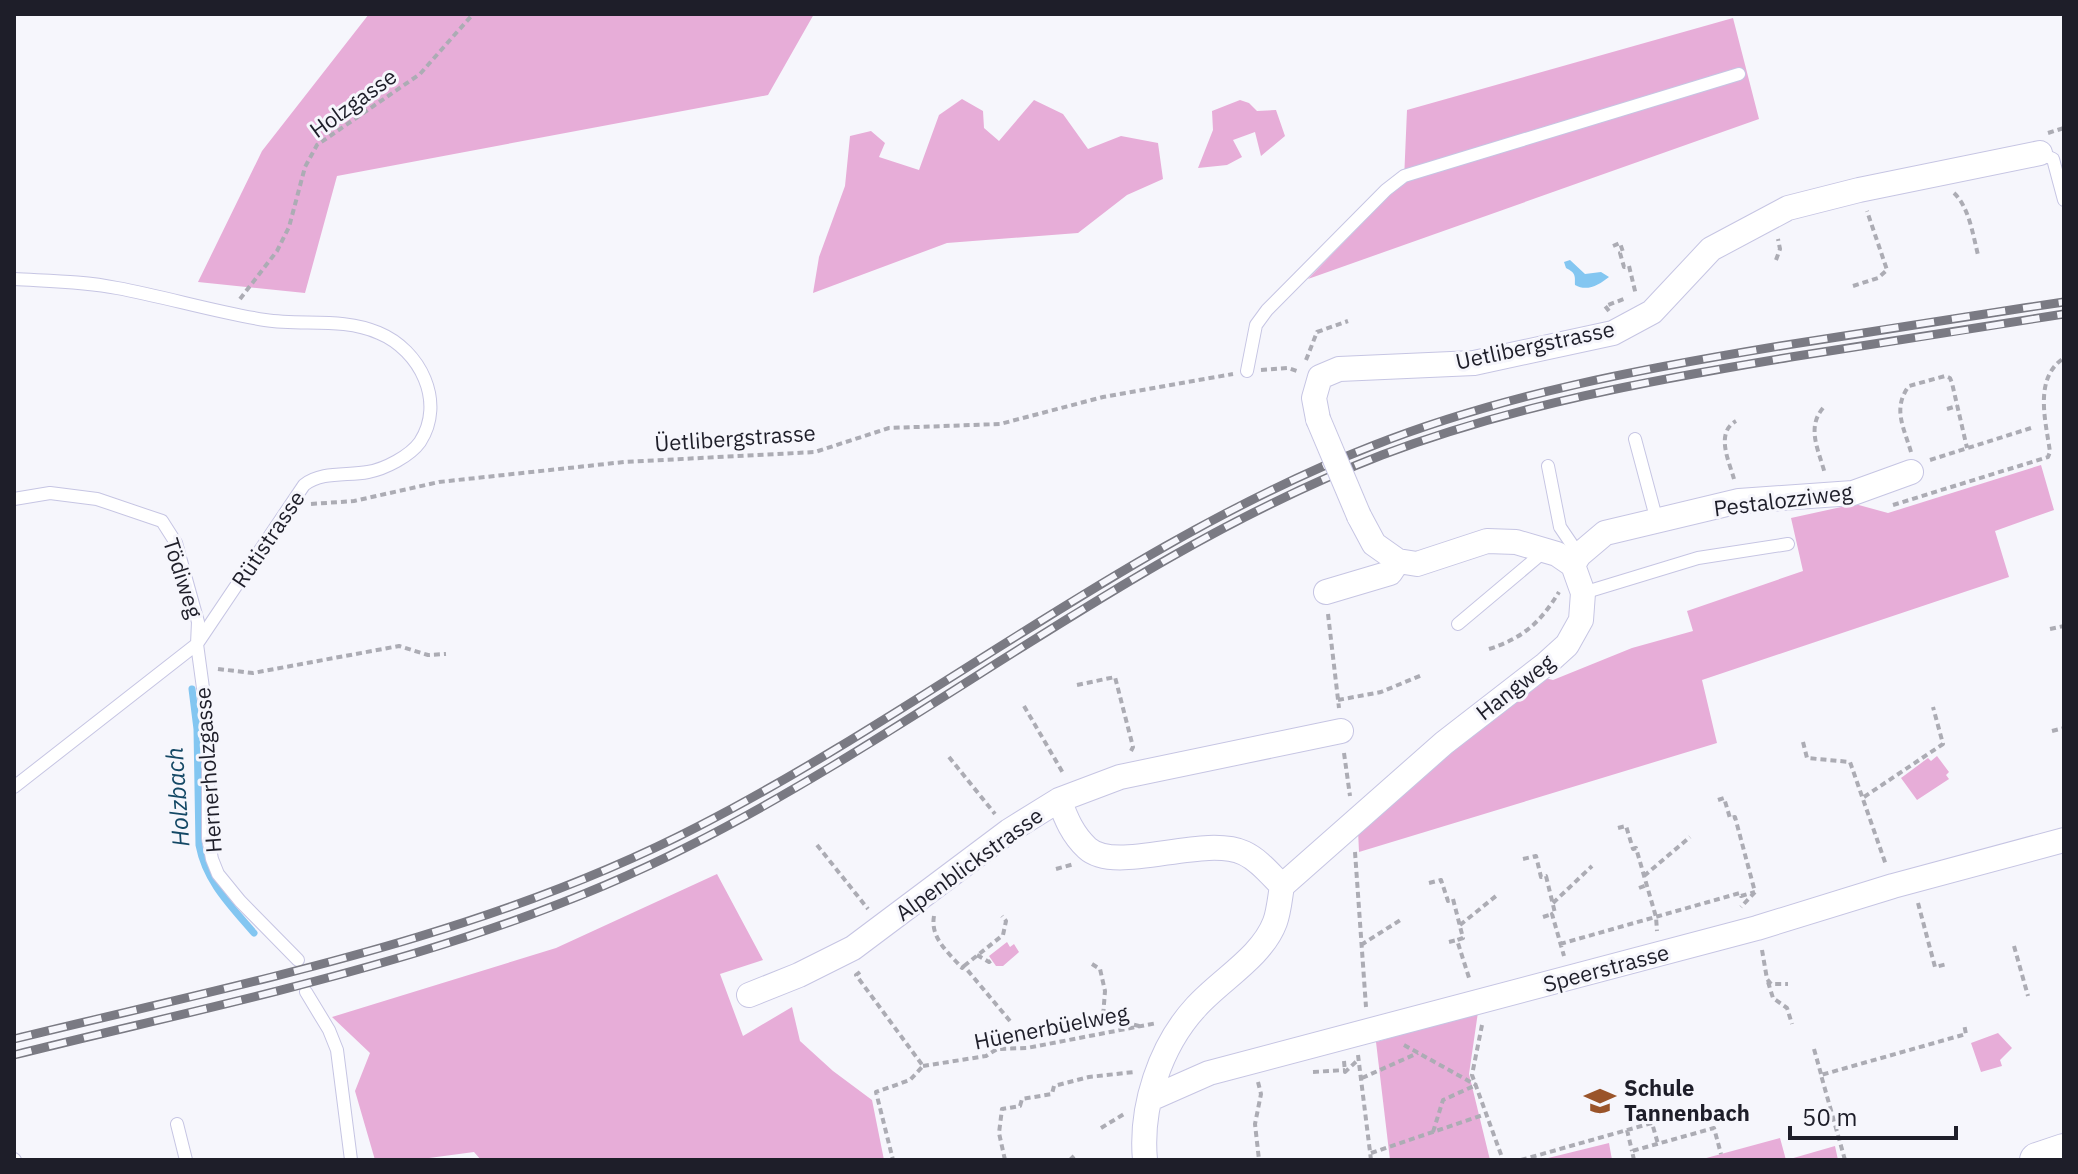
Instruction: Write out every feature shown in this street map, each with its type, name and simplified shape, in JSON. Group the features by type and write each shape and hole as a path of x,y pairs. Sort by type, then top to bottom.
{"main road":[{"path":"2037,1160 2064,1151"}],"street":[{"name":"Uetlibergstrasse","path":"1320,377 1339,369 1474,363 1613,333 1652,312 1711,249 1788,208 1859,190 2040,153"},
{"path":"1320,377 1314,398 1318,419 1374,544 1398,561 1417,564 1487,541 1516,542 1576,560 1583,593"},
{"name":"Pestalozziweg","path":"1576,560 1605,533 1739,501 1842,494 1913,468"},
{"path":"1326,592 1390,573 1398,561"},
{"name":"Hangweg","path":"1282,886 1444,743 1567,645 1581,620 1583,593"},
{"name":"Alpenblickstrasse","path":"749,995 853,948 1009,831 1059,800 1117,778 1341,731"},
{"path":"1059,800 1072,831 1089,851 1114,858 1218,846 1244,853 1282,886 1275,923 1258,948 1196,1007 1168,1047 1153,1089 1143,1144 1145,1160"},
{"name":"Speerstrasse","path":"1153,1089 1660,954 2064,840"}],"lane":[{"path":"1247,371 1256,325 1267,310 1386,190 1404,176 1739,74"},
{"path":"2040,153 2053,159 2064,200"},
{"name":"Rütistrasse","path":"14,279 114,287 269,321 351,325 380,333 405,350 418,365 431,396 431,411 419,444 409,453 370,472 312,479 288,506 197,644 14,787"},
{"path":"1635,439 1657,521"},
{"path":"1548,466 1560,527 1576,560"},
{"name":"Tödiweg","path":"14,499 50,493 97,499 162,521 176,543 198,622 197,644"},
{"path":"1583,593 1698,558 1788,544"},
{"path":"1458,624 1546,550"},
{"name":"Hernerholzgasse","path":"197,644 208,725 208,838 212,859 218,874 240,901 298,960"},
{"path":"306,992 337,1050 351,1160"},
{"path":"177,1124 186,1160"}],"path":[{"name":"Holzgasse","path":"228,313 277,251 289,227 305,167 317,145 420,74 473,14"},
{"path":"1931,175 1933,188 1955,193 1961,199 1978,255"},
{"path":"1853,286 1878,278 1887,270 1859,190"},
{"path":"1613,246 1620,243 1624,267 1629,266 1636,295 1605,306 1620,329"},
{"path":"1320,377 1305,368 1313,338 1317,332 1348,321"},
{"path":"1823,408 1816,417 1813,430 1842,494 1882,507 2048,457 2043,393 2056,363 2064,358"},
{"name":"Üetlibergstrasse","path":"288,506 354,501 439,482 624,462 815,452 889,428 1000,424 1103,397 1247,371 1288,368 1320,377"},
{"path":"1913,468 1899,412 1899,403 1909,386 1945,376 1950,378 1967,448"},
{"path":"1947,409 1957,406"},
{"path":"1736,421 1726,430 1724,438 1739,501"},
{"path":"1958,451 2031,428"},
{"path":"1489,649 1514,641 1533,626 1554,601 1576,560"},
{"path":"2050,629 2064,626"},
{"path":"200,664 253,673 399,646 417,653 446,654"},
{"path":"1338,700 1381,692 1422,675"},
{"path":"1077,685 1115,677 1133,747 1117,778"},
{"path":"1024,706 1059,766"},
{"path":"1864,797 1943,744 1933,707"},
{"path":"2052,731 2064,728"},
{"path":"1803,742 1807,758 1850,762 1901,884 1923,918 1935,967 1947,964"},
{"path":"949,757 1009,831"},
{"path":"1718,800 1724,798 1730,818 1735,817 1755,892"},
{"path":"1618,828 1626,826 1644,876 1656,917 1660,954"},
{"path":"1644,876 1690,837"},
{"path":"817,845 868,909 866,918 879,918 883,925"},
{"path":"1523,859 1536,856 1541,877 1546,876 1555,913 1543,917"},
{"path":"1738,859 1745,857"},
{"path":"1553,903 1592,866"},
{"path":"1429,883 1441,880 1448,901 1453,899 1463,938 1449,942"},
{"path":"1639,888 1647,885"},
{"path":"1560,944 1740,893 1741,896 1755,892"},
{"path":"1755,892 1732,917 1747,930 1773,998 1787,1008 1792,1024"},
{"path":"1460,925 1496,896"},
{"path":"922,898 934,911 932,926 936,936 1010,1021"},
{"path":"856,905 862,901"},
{"path":"1552,914 1570,977"},
{"path":"964,966 1003,935 1006,921 1002,916"},
{"path":"1361,945 1402,919"},
{"path":"1457,940 1482,1000 1472,1075 1503,1160"},
{"path":"2014,946 2028,996"},
{"path":"853,948 867,966 856,975 923,1066 910,1080 876,1092 893,1160"},
{"path":"977,955 989,962 992,960"},
{"path":"1092,964 1100,969 1105,991 1103,1017 1141,1027"},
{"path":"1767,979 1771,984 1788,984"},
{"name":"Hüenerbüelweg","path":"923,1066 986,1056 997,1049 1027,1048 1175,1019 1183,1024"},
{"path":"1821,1075 1966,1034 1964,1024"},
{"path":"1355,1033 1371,1160"},
{"path":"1814,1049 1845,1160"},
{"path":"1361,1078 1418,1053 1476,1085"},
{"path":"1252,1061 1261,1094 1255,1124 1259,1160"},
{"path":"1313,1072 1345,1070"},
{"path":"1005,1160 999,1133 1002,1109 1020,1106 1022,1099 1052,1094 1054,1086 1089,1077 1134,1072 1153,1089"},
{"path":"1433,1132 1443,1100 1476,1085"},
{"path":"1370,1153 1486,1114"},
{"path":"1521,1160 1652,1123 1658,1144"},
{"path":"1632,1151 1714,1128 1721,1154"},
{"path":"1627,1130 1634,1160"}],"shaded area":[{"path":"369,14 814,14 768,95 337,176 305,293 198,282 262,151"},
{"path":"1733,18 1759,119 1308,279 1404,180 1407,110"},
{"path":"962,99 983,111 984,128 999,141 1034,100 1063,114 1088,149 1121,136 1158,143 1163,179 1127,195 1078,233 947,243 813,293 819,257 845,186 850,136 871,131 885,143 879,157 919,170 939,115"},
{"path":"1240,100 1257,111 1276,110 1285,136 1261,156 1255,132 1233,140 1242,157 1227,165 1198,168 1213,130 1212,111"},
{"path":"2041,465 2054,510 1995,531 2009,577 1702,680 1717,743 1359,852 1358,830 1442,755 1545,678 1553,680 1632,648 1693,631 1687,611 1803,571 1791,518 1855,504 1888,513"},
{"path":"1937,756 1949,772 1946,775 1949,779 1917,800 1901,778 1928,758 1931,761"},
{"path":"717,874 763,960 720,974 743,1036 792,1007 800,1041 872,1100 884,1160 481,1160 474,1152 414,1160 375,1160 355,1091 370,1053 332,1017 556,948"},
{"path":"1007,942 1010,947 1014,944 1019,952 1003,966 996,966 989,956"},
{"path":"1478,1012 1469,1074 1490,1160 1390,1160 1376,1042"},
{"path":"1998,1033 2012,1048 2000,1060 2002,1066 1981,1072 1971,1043"},
{"path":"1780,1138 1786,1160 1699,1160"},
{"path":"1609,1143 1612,1160 1540,1160"},
{"path":"1835,1146 1838,1160 1790,1160 1790,1159"}],"water":[{"path":"1570,260 1585,274 1601,272 1609,277 1593,287 1579,287 1575,285 1575,277 1564,262"}],"waterway":[{"name":"Holzbach","path":"192,689 197,729 199,845 202,858 213,882 254,933"}],"railway":[{"path":"14,1039 363,953 534,898 618,865 784,780 1197,528 1283,484 1422,428 1522,398 1625,374 1780,346 2064,302"},
{"path":"14,1055 358,970 443,945 609,884 777,799 1116,589 1202,540 1290,494 1382,455 1482,422 1635,385 2064,314"}],"place":[{"name":"Schule Tannenbach","path":"1600,1101"}]}
